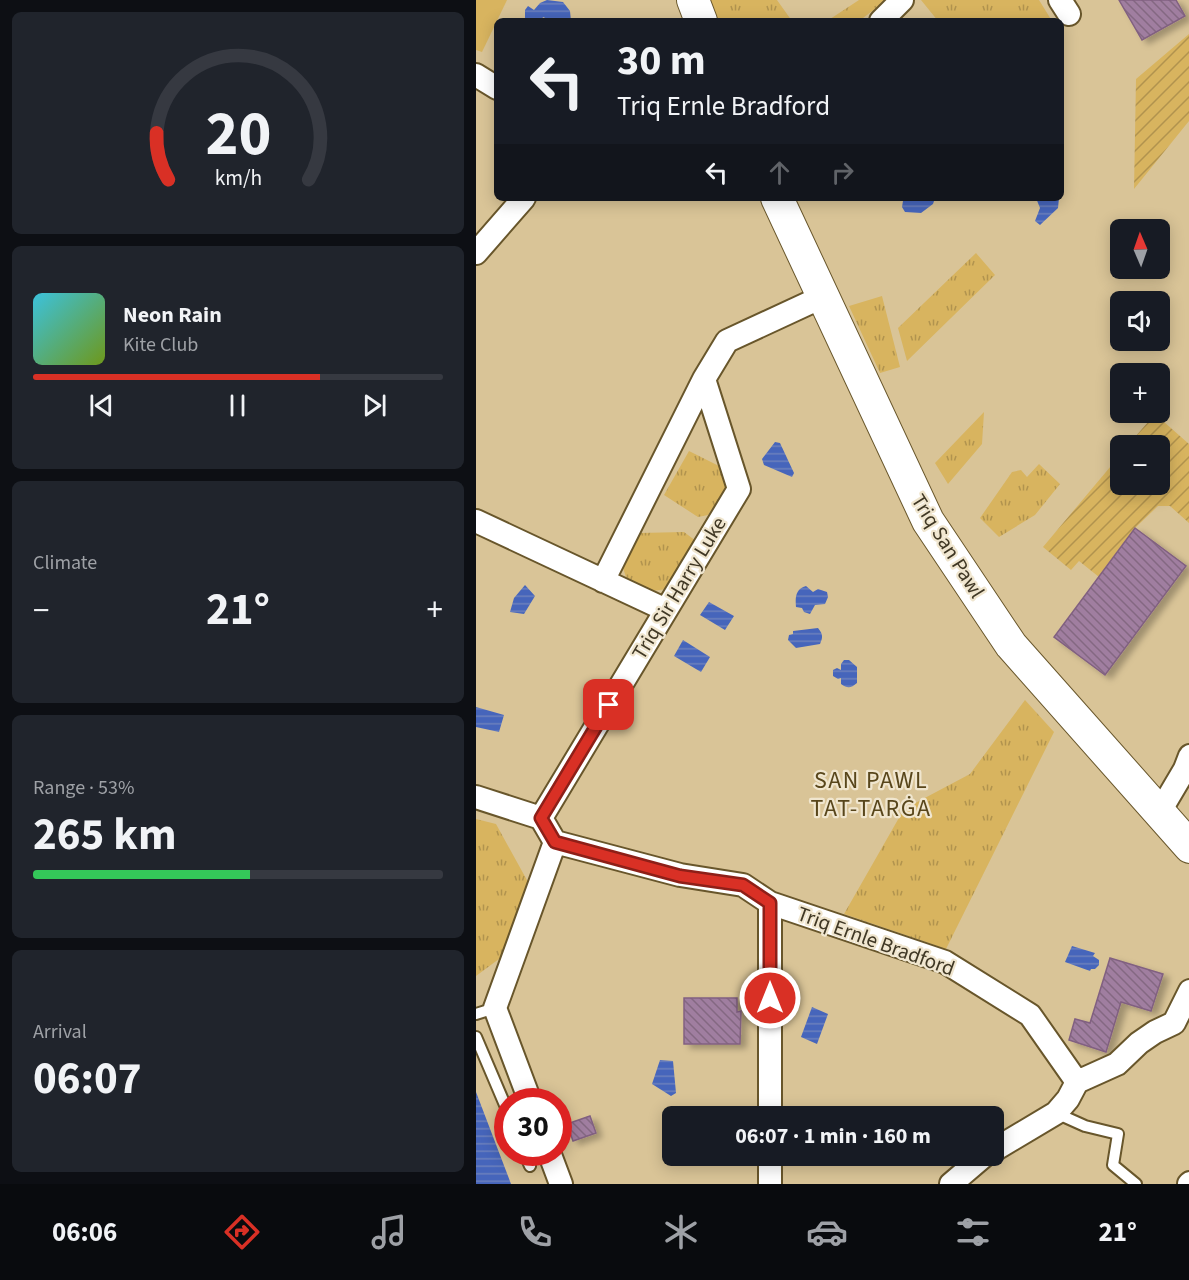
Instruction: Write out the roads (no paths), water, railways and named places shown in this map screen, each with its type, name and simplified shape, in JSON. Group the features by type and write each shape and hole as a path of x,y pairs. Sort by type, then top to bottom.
{"main road":[{"path":"693,0 700,18"},
{"name":"Triq San Pawl","path":"778,201 928,521 1011,645 1190,847"}],"street":[{"path":"884,18 902,0"},
{"path":"476,75 494,86"},
{"path":"476,253 521,201"},
{"path":"603,581 704,379 727,341 822,297"},
{"name":"Triq Sir Harry Luke","path":"541,818 739,489 704,379"},
{"path":"476,521 666,610"},
{"path":"1159,813 1185,769 1190,756"},
{"path":"476,797 541,818 555,842 486,1011 524,1088"},
{"name":"Triq Ernle Bradford","path":"555,842 680,876 743,885 770,903 945,962 1030,1015 1077,1082"},
{"path":"770,903 770,1106"},
{"path":"1004,1144 1056,1113 1068,1100 1077,1082 1116,1064 1139,1042 1174,1023 1190,991"},
{"path":"554,1166 561,1184"},
{"path":"770,1166 770,1184"},
{"path":"951,1184 972,1166"}],"lane":[{"path":"476,1037 498,1088"},
{"path":"1056,1113 1085,1126 1118,1134 1113,1165 1136,1184"}],"water":[{"path":"547,0 563,2 570,11 571,18 525,18 525,10 528,6 534,10 540,3"},
{"path":"903,201 934,201 921,213 905,212 902,207"},
{"path":"1037,201 1059,201 1058,208 1040,225 1035,221 1040,208"},
{"path":"775,442 780,443 794,473 792,477 764,465 762,459"},
{"path":"525,585 535,596 524,614 510,612 514,598"},
{"path":"806,586 813,592 818,589 827,592 828,597 825,604 815,605 810,614 796,607 797,594"},
{"path":"709,602 734,616 725,630 700,615"},
{"path":"818,628 822,636 820,644 796,648 788,640 793,631"},
{"path":"683,640 710,657 701,672 674,656"},
{"path":"844,660 849,660 857,667 857,683 853,686 846,687 841,684 841,678 833,676 833,670 837,668 841,670"},
{"path":"476,707 504,715 499,732 476,727"},
{"path":"1072,946 1095,953 1093,956 1099,960 1099,965 1090,971 1065,962"},
{"path":"812,1007 828,1014 817,1044 801,1037"},
{"path":"660,1060 673,1061 676,1093 671,1096 652,1084"},
{"path":"476,1092 494,1139 494,1166 504,1166 511,1184 476,1184"}],"district":[{"name":"SAN PAWL TAT-TARĠA","path":"871,794"}]}
